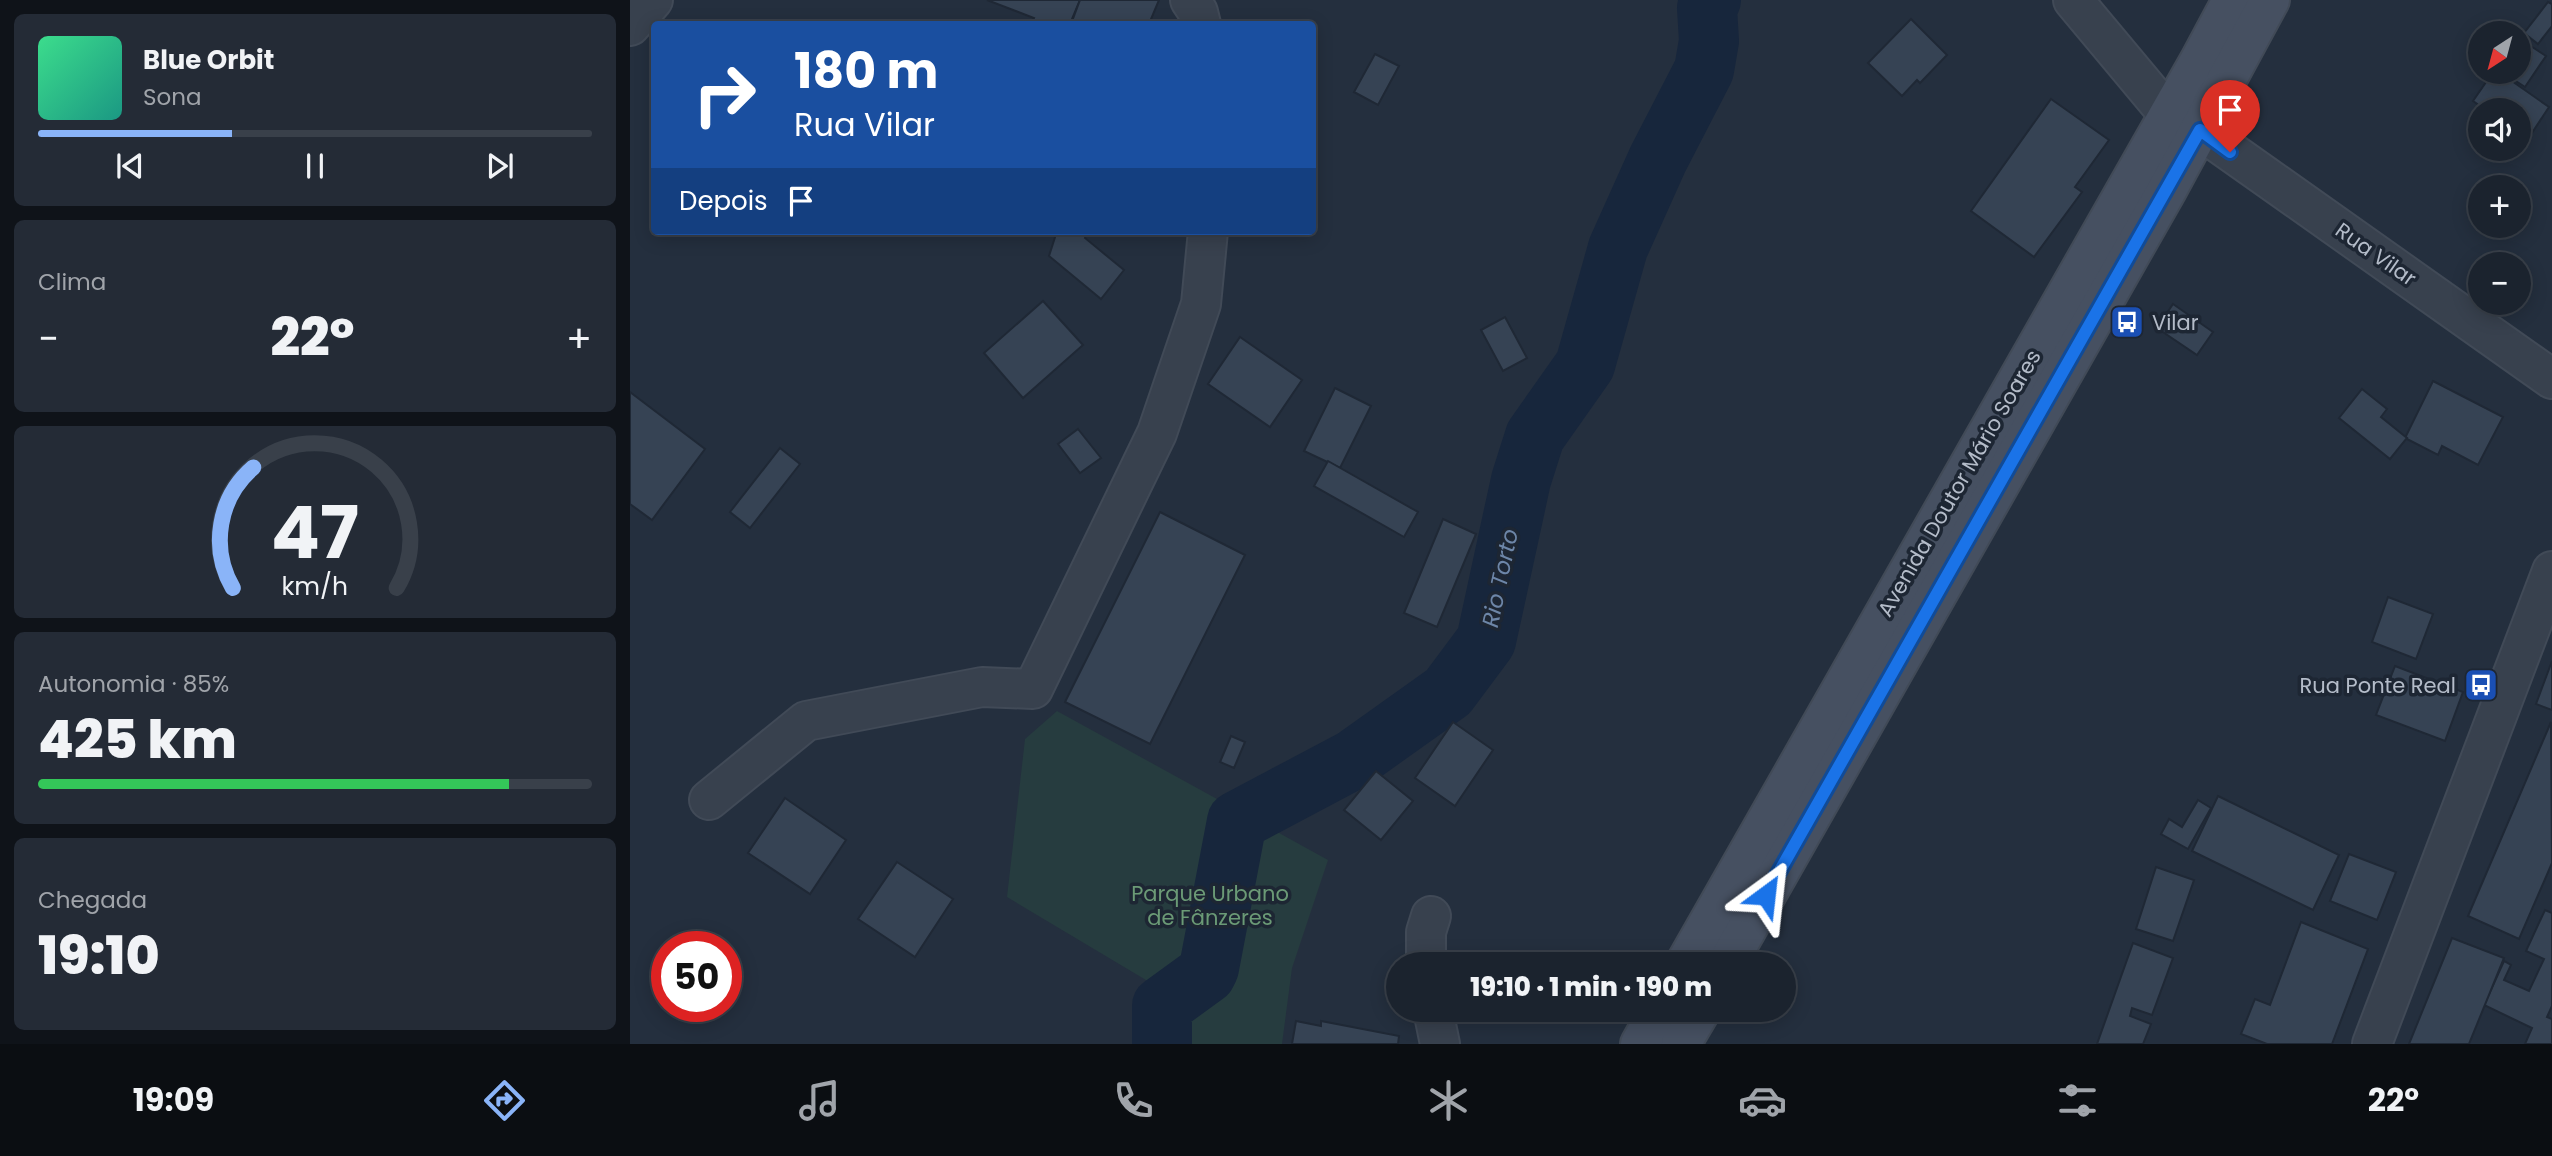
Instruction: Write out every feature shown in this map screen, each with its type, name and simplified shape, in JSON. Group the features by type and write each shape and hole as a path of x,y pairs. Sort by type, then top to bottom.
{"main road":[{"name":"Avenida Doutor Mário Soares","path":"1734,952 2184,122 2232,0"},
{"name":"Avenida Doutor Mário Soares","path":"1692,952 2184,122 2270,0"},
{"path":"1640,1044 1652,1022"},
{"path":"1681,1044 1694,1022"}],"street":[{"path":"630,26 653,0"},
{"path":"1190,0 1200,21"},
{"name":"Rua Vilar","path":"2073,0 2184,122 2552,379"},
{"path":"709,800 806,721 982,687 1033,688 1157,433 1201,303 1209,235"},
{"path":"2372,1044 2552,571"},
{"path":"1426,952 1426,932 1432,916"},
{"path":"1435,1022 1440,1044"}],"green space":[{"name":"Parque Urbano de Fânzeres","path":"1057,711 1328,860 1292,968 1282,1044 1154,1044 1156,986 1007,897 1025,739"}],"building":[{"path":"987,0 1080,0 1071,21 1032,21 1034,18"},
{"path":"1080,0 1159,0 1150,21 1072,21"},
{"path":"2548,2 2552,4 2552,26 2538,44 2531,38 2531,24"},
{"path":"1911,19 1947,55 1920,83 1917,80 1902,96 1868,63"},
{"path":"2531,46 2546,56 2531,78"},
{"path":"1375,54 1399,66 1378,105 1354,92"},
{"path":"2485,84 2516,84 2549,107 2531,134 2531,98 2475,98"},
{"path":"2051,99 2109,140 2075,187 2082,192 2034,257 1971,211"},
{"path":"1056,235 1086,235 1085,238 1124,270 1101,299 1049,256"},
{"path":"1043,301 1083,345 1023,398 984,353"},
{"path":"2173,304 2213,332 2197,355 2157,328"},
{"path":"1505,317 1527,358 1503,371 1481,330"},
{"path":"1240,337 1302,380 1270,427 1208,384"},
{"path":"2433,381 2503,417 2478,465 2442,446 2438,455 2405,438"},
{"path":"1335,388 1371,406 1340,468 1304,451"},
{"path":"2362,389 2387,409 2381,417 2407,438 2390,459 2339,418"},
{"path":"630,392 705,449 652,520 630,504"},
{"path":"1078,429 1101,458 1080,473 1058,444"},
{"path":"780,448 800,464 750,528 730,512"},
{"path":"1328,461 1418,512 1404,537 1314,486"},
{"path":"1160,512 1245,555 1150,744 1065,702"},
{"path":"1443,519 1476,534 1437,627 1404,613"},
{"path":"2388,597 2433,614 2416,659 2372,642"},
{"path":"2552,661 2552,710 2536,704"},
{"path":"2395,666 2463,692 2445,741 2376,715"},
{"path":"1453,722 1493,750 1455,806 1415,778"},
{"path":"2551,722 2552,863 2519,939 2468,916"},
{"path":"1231,736 1245,742 1234,768 1220,762"},
{"path":"1376,771 1413,801 1381,840 1344,810"},
{"path":"2218,796 2339,855 2313,910 2192,851"},
{"path":"785,798 846,840 810,894 748,853"},
{"path":"2198,800 2211,808 2188,849 2161,834 2169,819 2182,827"},
{"path":"2349,854 2396,872 2377,920 2330,901"},
{"path":"897,862 953,899 915,957 858,919"},
{"path":"2156,867 2194,880 2173,941 2136,929"},
{"path":"2545,910 2552,913 2552,1006 2547,1017 2552,1019 2552,1044 2525,1044 2532,1028 2484,1005 2504,961 2511,965 2504,980 2529,991 2544,959 2526,951"},
{"path":"2301,922 2368,949 2332,1044 2267,1044 2241,1034 2255,999 2270,1005"},
{"path":"2452,938 2504,958 2469,1044 2409,1044"},
{"path":"2133,943 2173,958 2152,1015 2132,1008 2130,1016 2151,1024 2143,1044 2097,1044"},
{"path":"1296,1021 1321,1026 1321,1021 1399,1036 1398,1044 1292,1044"}],"waterway":[{"name":"Rio Torto","path":"1162,1044 1162,1006 1206,974 1209,968 1237,821 1354,759 1448,692 1486,641 1521,480 1535,436 1585,365 1618,248 1658,159 1704,70 1709,41 1707,8 1711,0"}],"place":[{"name":"Vilar","path":"2127,322"},
{"name":"Rua Ponte Real","path":"2481,685"}],"route":[{"path":"1766,895 2200,130 2230,152"}]}
